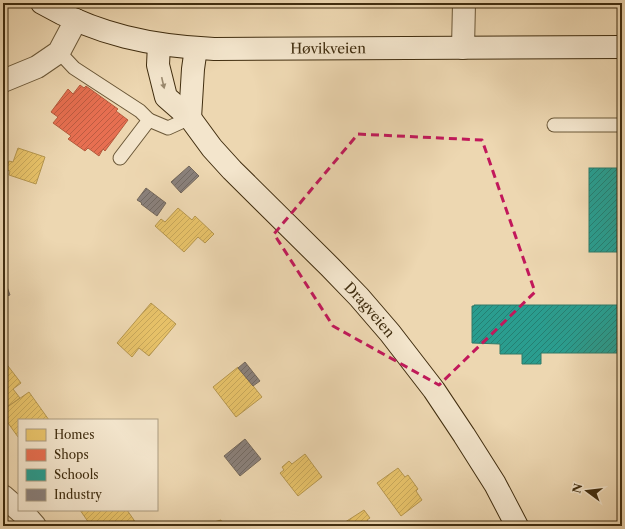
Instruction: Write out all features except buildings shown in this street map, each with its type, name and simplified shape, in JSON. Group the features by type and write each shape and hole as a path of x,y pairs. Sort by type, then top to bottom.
{"main road":[{"name":"Høvikveien","path":"42,3 76,20 125,38 196,48 622,47"},
{"path":"463,48 464,3"},
{"path":"3,80 37,67 60,52 76,20"},
{"name":"Dragveien","path":"159,44 158,65 166,97 190,118 222,159 359,297 390,333 434,390 464,435 494,484 517,526"},
{"path":"190,118 196,48"},
{"path":"3,496 18,509"},
{"path":"20,511 35,526"}],"lane":[{"path":"60,52 74,68 140,111 149,120 168,128 190,118"},
{"path":"120,158 149,120"},
{"path":"554,125 622,125"}],"highlighted area":[{"path":"358,134 482,140 535,292 439,385 333,326 274,234"}]}
